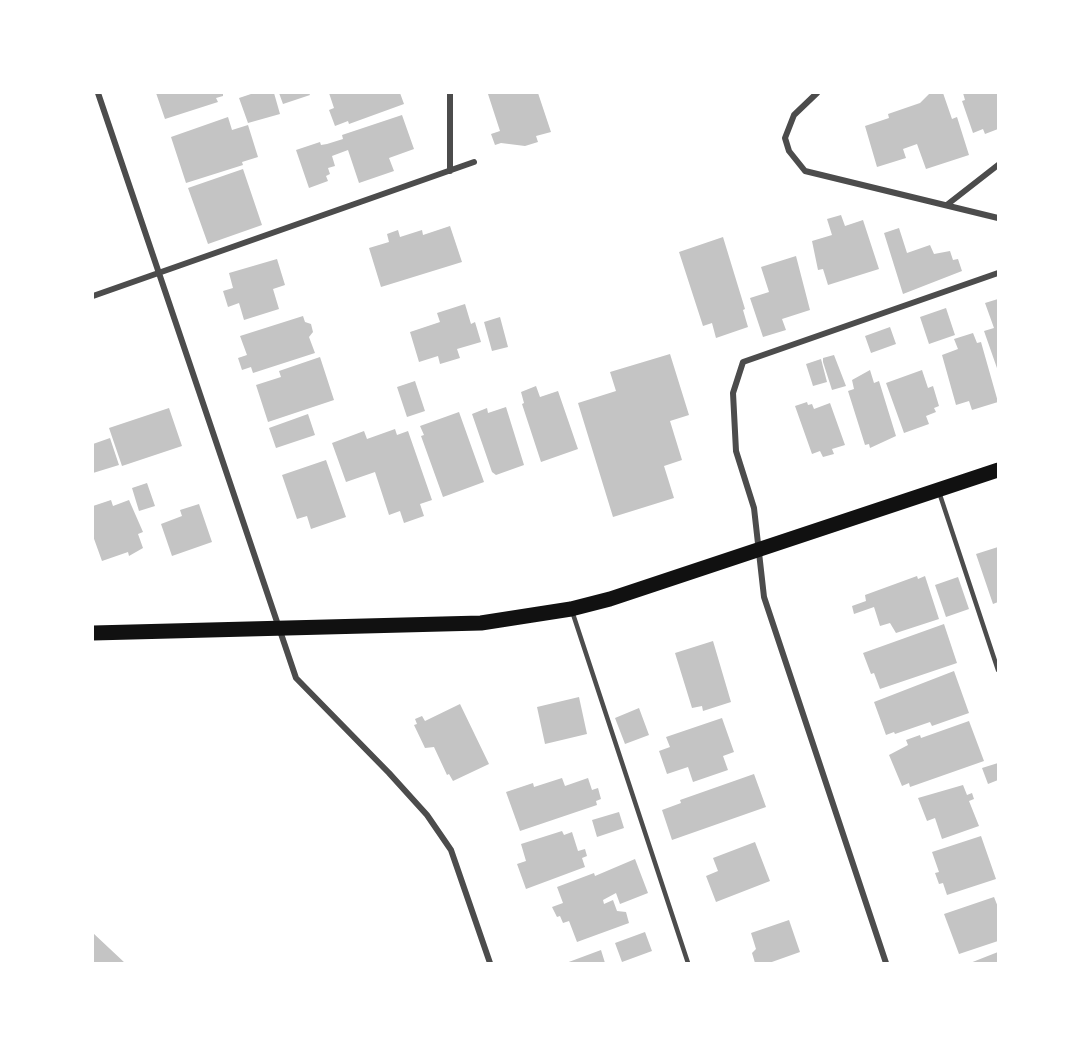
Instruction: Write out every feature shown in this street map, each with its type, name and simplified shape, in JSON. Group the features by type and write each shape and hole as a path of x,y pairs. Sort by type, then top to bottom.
{"main road":[{"path":"93,633 481,623 571,609 610,599 998,470"}],"street":[{"path":"98,93 296,678 389,772 427,815 452,850 490,963"},
{"path":"450,93 450,171"},
{"path":"817,93 794,115 785,138 789,152 805,171 816,176 948,204 998,218"},
{"path":"93,296 474,162"},
{"path":"948,204 998,165"},
{"path":"886,963 764,597 754,507 736,451 733,393 743,362 998,273"}],"lane":[{"path":"938,490 998,670"},
{"path":"571,609 688,963"}],"building":[{"path":"156,93 223,93 223,96 216,98 218,102 165,119"},
{"path":"254,93 274,93 280,114 248,123 239,98"},
{"path":"279,93 309,93 310,95 283,104"},
{"path":"329,93 400,93 404,104 349,124 348,121 335,126 329,110 334,108"},
{"path":"538,93 551,132 536,136 538,142 525,146 501,143 495,145 491,134 500,131 488,94"},
{"path":"930,93 943,93 952,119 957,117 969,155 926,169 917,144 903,149 906,158 877,167 865,126 889,118 888,114 920,103"},
{"path":"963,93 998,93 998,129 985,134 983,129 973,133 962,101 965,100"},
{"path":"402,115 414,149 389,158 394,171 359,183 348,150 332,156 335,166 328,168 330,174 326,176 328,181 309,188 296,150 320,142 321,145 343,139 342,135"},
{"path":"228,117 232,130 248,125 258,157 242,162 243,165 186,183 171,137"},
{"path":"243,169 262,225 208,244 188,188"},
{"path":"841,215 845,226 863,220 879,269 828,285 823,269 818,270 812,241 832,235 827,219"},
{"path":"450,226 462,262 381,287 369,248 389,242 387,234 398,230 400,237 422,230 423,235"},
{"path":"899,228 907,253 930,245 934,254 950,251 953,260 958,259 962,271 903,294 884,233"},
{"path":"723,237 745,309 743,310 748,327 716,338 712,323 703,326 679,252"},
{"path":"796,256 810,310 782,319 786,330 763,337 750,298 769,292 761,267"},
{"path":"277,259 285,285 273,289 279,309 244,320 239,303 228,307 223,291 233,288 229,273"},
{"path":"998,299 998,371 984,331 994,328 985,303"},
{"path":"465,304 471,324 475,322 481,342 457,349 460,358 440,364 438,356 419,362 410,332 440,322 437,313"},
{"path":"946,308 955,335 929,344 920,317"},
{"path":"303,316 305,322 311,324 313,332 309,337 315,353 253,373 251,367 242,370 238,358 247,355 240,336"},
{"path":"500,317 508,347 492,351 484,322"},
{"path":"890,327 896,344 871,353 865,336"},
{"path":"973,333 977,343 981,342 998,402 972,410 969,401 956,405 942,355 958,349 954,339"},
{"path":"670,354 689,415 670,421 682,460 664,466 674,498 613,517 578,403 616,391 610,372"},
{"path":"834,355 846,386 832,390 823,358"},
{"path":"320,357 334,400 268,422 256,385 281,377 279,371"},
{"path":"821,359 827,382 813,386 806,364"},
{"path":"870,370 874,383 879,381 896,436 870,448 869,444 865,445 848,391 854,389 852,380"},
{"path":"922,370 928,388 933,386 939,406 934,408 936,412 926,416 929,424 904,433 886,383"},
{"path":"415,381 425,411 407,417 397,387"},
{"path":"536,386 540,397 558,391 578,449 541,462 522,404 524,403 521,392"},
{"path":"807,402 808,405 812,404 814,409 830,403 845,445 832,449 834,454 823,457 820,451 812,454 795,406"},
{"path":"506,407 524,465 496,475 492,472 472,414 487,408 488,413"},
{"path":"169,408 182,446 122,466 109,428"},
{"path":"459,412 484,482 443,497 421,436 424,435 420,426"},
{"path":"308,414 315,435 276,448 269,428"},
{"path":"395,429 397,435 408,431 432,500 420,504 424,516 404,523 400,511 389,515 375,472 346,482 332,443 364,431 367,439"},
{"path":"110,438 119,465 93,473 93,444"},
{"path":"326,460 346,517 311,529 307,516 297,519 282,475"},
{"path":"147,483 155,506 139,511 132,488"},
{"path":"111,500 113,506 129,500 143,532 138,534 143,548 129,556 128,552 102,561 93,536 93,506"},
{"path":"199,504 212,542 172,556 161,524 182,516 180,510"},
{"path":"998,547 998,602 993,604 976,554"},
{"path":"917,576 918,579 925,576 939,619 896,633 890,623 880,626 874,607 854,614 852,606 866,601 865,595"},
{"path":"958,577 969,609 946,617 935,585"},
{"path":"944,624 957,663 880,689 863,653"},
{"path":"713,641 731,702 703,711 702,706 692,708 675,653"},
{"path":"954,671 969,713 932,726 930,722 886,735 874,702"},
{"path":"579,697 587,734 545,744 537,707"},
{"path":"460,704 489,764 453,781 449,774 447,775 434,747 425,748 414,725 417,724 415,719 422,716 425,721"},
{"path":"639,708 649,735 625,744 615,718"},
{"path":"722,718 734,752 723,756 728,770 693,782 688,767 667,774 659,751 670,747 666,737"},
{"path":"969,721 984,761 910,787 909,783 902,786 889,755 908,745 906,740 920,735 921,738"},
{"path":"998,763 998,780 988,784 982,768"},
{"path":"754,774 766,807 672,840 662,810 681,803 680,800"},
{"path":"562,778 565,786 588,778 592,790 598,788 601,799 596,801 597,805 520,831 506,792 533,783 534,787"},
{"path":"963,785 967,795 972,793 974,799 969,801 979,826 942,839 935,818 927,821 918,798"},
{"path":"619,812 624,828 597,837 592,820"},
{"path":"562,831 564,835 572,832 578,851 585,849 587,856 582,858 585,867 526,889 517,864 526,861 521,844"},
{"path":"981,836 996,879 947,895 943,883 939,884 935,873 939,872 932,852"},
{"path":"755,842 770,881 716,902 706,876 718,871 713,858"},
{"path":"635,859 648,893 620,904 616,893 603,900 604,904 613,900 617,911 626,912 629,923 577,942 569,921 563,923 552,907 563,903 557,887 594,873 595,876"},
{"path":"994,897 998,907 998,941 959,954 944,914"},
{"path":"789,920 800,952 769,963 755,963 752,953 756,949 751,933"},
{"path":"645,932 652,951 622,962 615,943"},
{"path":"93,933 125,963 93,963"},
{"path":"601,950 605,963 566,963"},
{"path":"998,952 998,963 970,963"}]}
